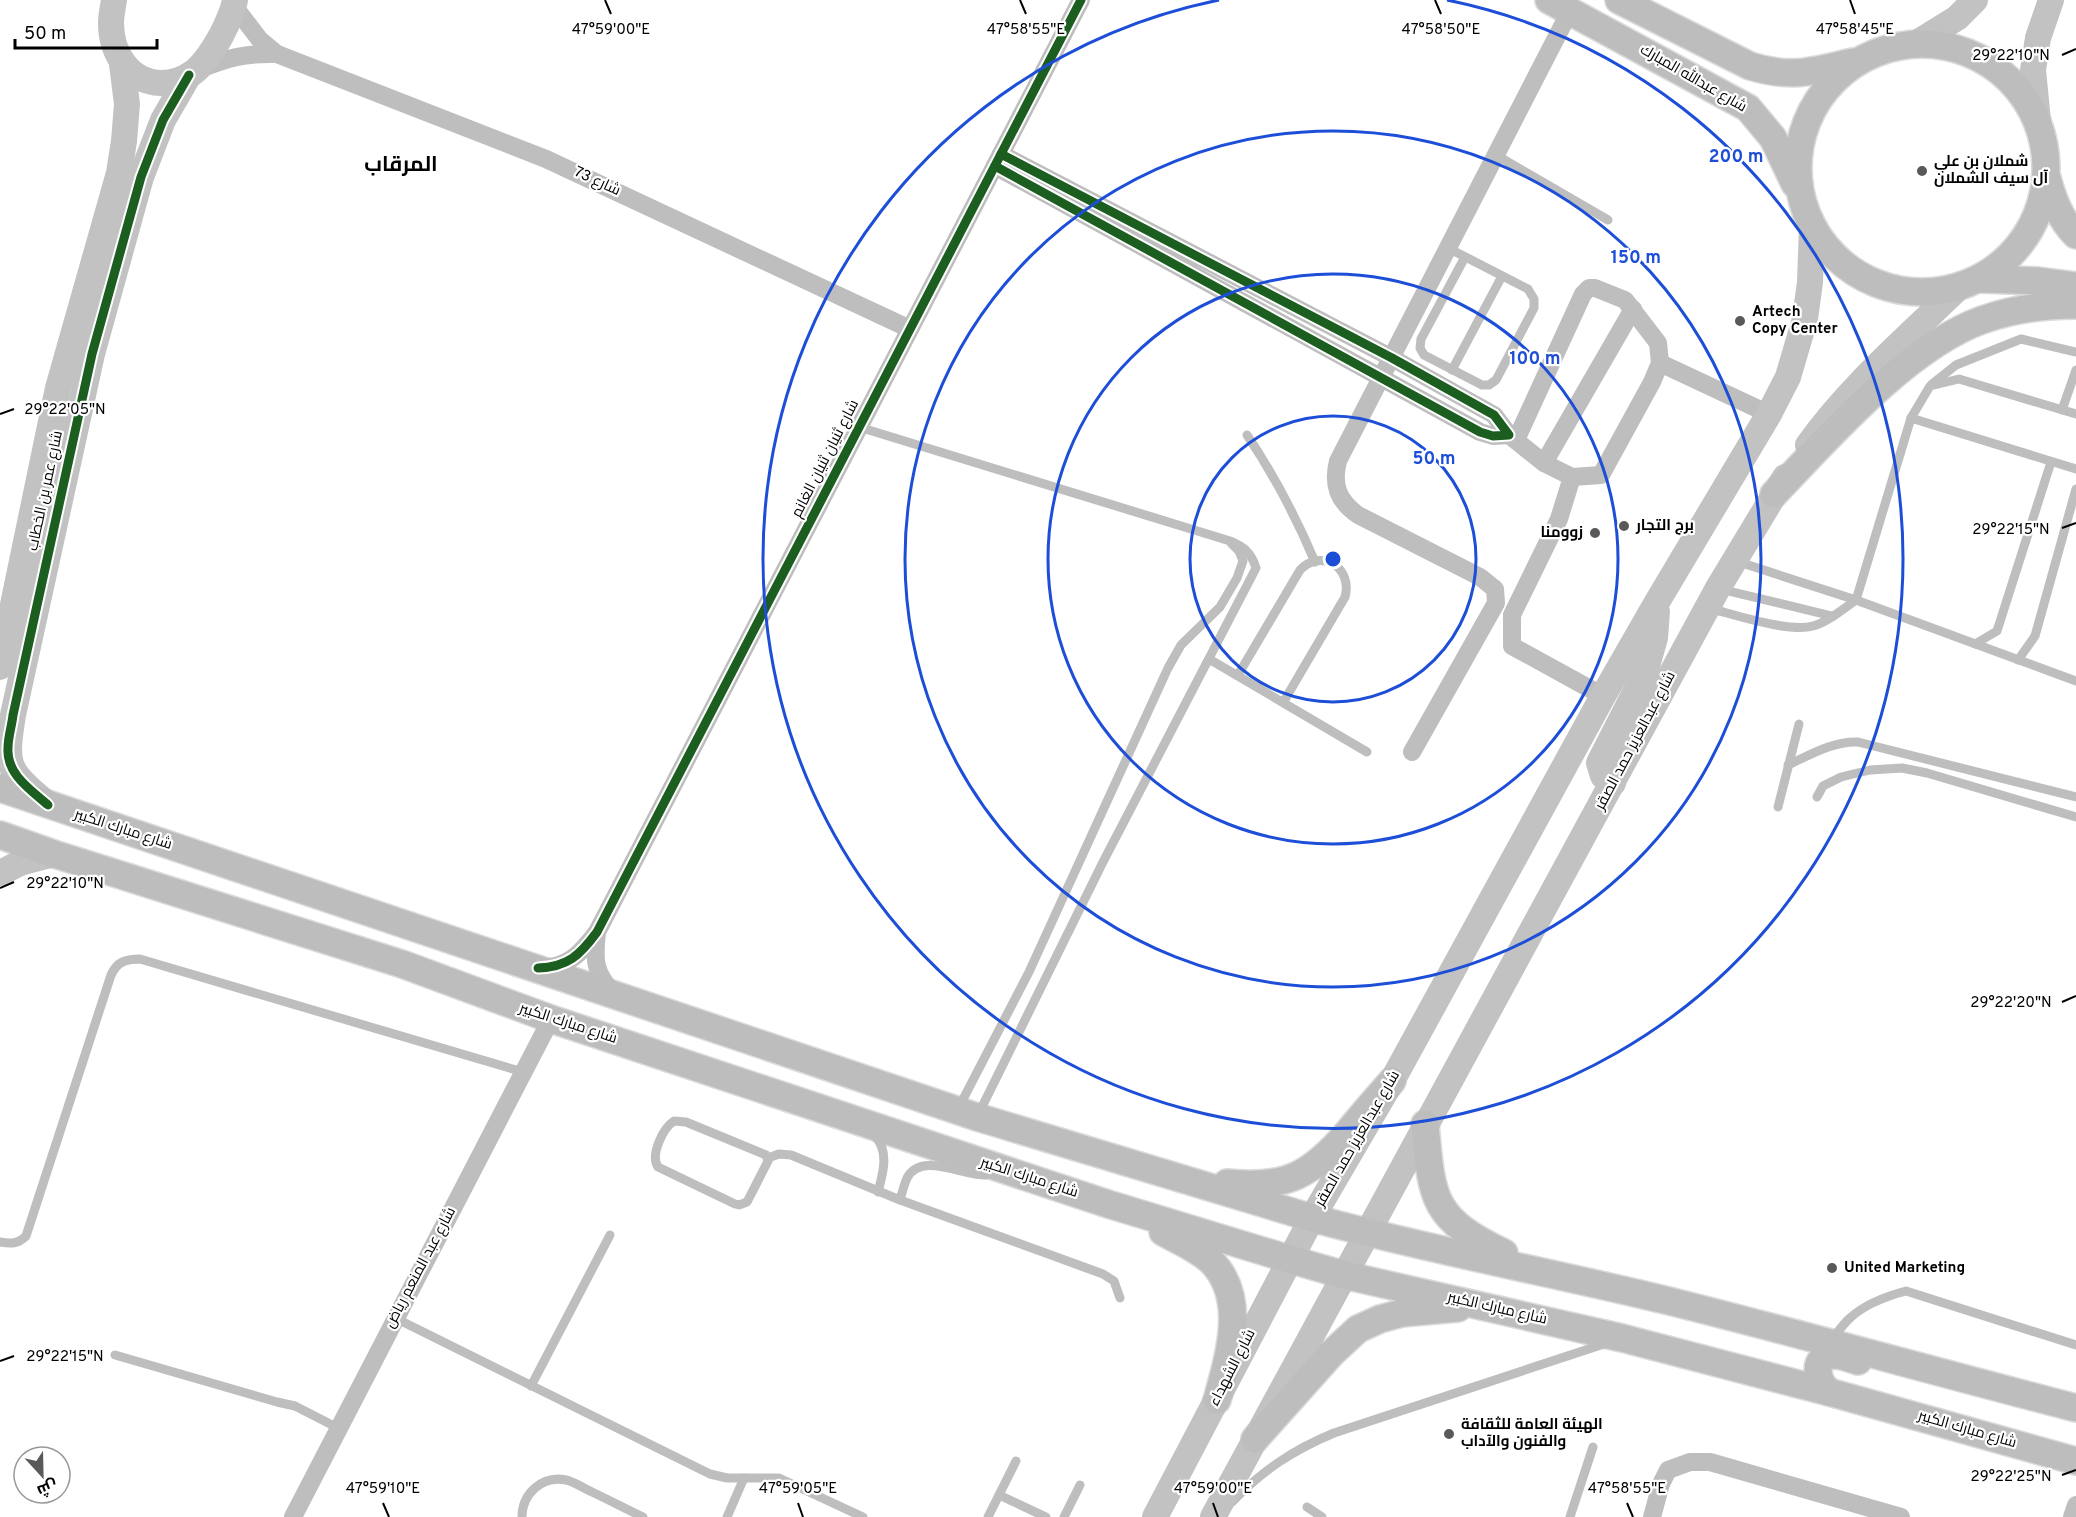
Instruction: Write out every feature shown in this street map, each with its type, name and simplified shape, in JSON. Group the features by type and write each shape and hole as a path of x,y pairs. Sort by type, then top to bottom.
{"main road":[{"name":"شارع عمر بن الخطاب","path":"48,805 15,774 9,760 8,748 57,508 80,350 124,141 127,104 122,64 115,46 111,23 114,0"},
{"path":"1915,44 1957,18 1975,0"},
{"path":"1969,283 1995,269 2022,243 2042,202 2046,176 2045,148 2038,121 2033,70 2038,38 2050,0"},
{"path":"1629,2 1750,66 1767,72 1800,74 1860,61"},
{"name":"شارع عمر بن الخطاب","path":"0,667 55,400 80,350 163,120 193,73 215,47 234,3"},
{"name":"شارع عبدالله المبارك","path":"1559,5 1748,108 1773,138 1800,196"},
{"path":"2038,121 2009,79 1981,59 1953,48 1915,44 1887,50 1845,70 1827,89 1812,111 1804,127 1798,157 1800,196 1812,227 1833,256 1852,271 1873,283 1908,292 1934,292 1969,283 2038,281 2076,286"},
{"path":"122,64 149,83 169,83 193,73"},
{"path":"2046,176 2055,205 2068,227 2076,235"},
{"name":"شارع عبدالعزيز حمد الصقر","path":"1311,1218 1392,1081 1603,696 1770,414 1788,377 1805,319 1810,282 1812,227"},
{"name":"شارع عبدالعزيز حمد الصقر","path":"1366,1233 1713,598 1774,494 1823,424 1862,379 1969,283"},
{"path":"1774,494 1839,427 1884,385 1911,362 1954,332 1999,314 2034,307 2076,305"},
{"path":"1613,783 1603,776 1599,763 1645,673 1655,638 1657,602"},
{"name":"شارع مبارك الكبير","path":"0,788 967,1113 1311,1218 1366,1233 1540,1270 1830,1341 2076,1407"},
{"name":"شارع مبارك الكبير","path":"0,835 54,855 402,964 551,1019 1108,1204 1289,1259 1344,1275 1622,1338 1829,1392 2076,1461"},
{"path":"0,873 20,863 54,855"},
{"path":"402,964 416,962 425,952 426,938 417,927"},
{"path":"461,986 451,975 450,961 459,949 473,946"},
{"path":"1179,1177 1246,1184 1285,1180 1302,1174 1331,1151 1392,1081"},
{"path":"1425,1124 1431,1177 1438,1201 1444,1211 1458,1227 1474,1238 1540,1270"},
{"path":"1108,1204 1200,1253 1223,1277 1231,1296 1232,1318 1227,1363 1217,1400"},
{"name":"شارع الشهداء","path":"1155,1517 1311,1218"},
{"path":"1213,1517 1366,1233"},
{"path":"1255,1439 1341,1343 1367,1323 1402,1313 1483,1305"},
{"path":"1829,1392 1819,1382 1817,1370 1820,1361 1833,1355 1933,1380 1974,1381"}],"street":[{"name":"شارع ثنيان ثنيان الغانم","path":"597,932 1081,0"},
{"name":"شارع 73","path":"234,3 260,40 277,54 546,159 910,329"},
{"path":"1413,752 1496,603 1495,589 1480,577 1347,508 1340,498 1335,480 1338,461 1496,155 1559,5"},
{"name":"شارع 73","path":"193,73 232,57 253,53 277,54"},
{"path":"998,160 1392,358 1494,415 1512,438 1544,463 1572,477 1600,475 1652,382 1660,363 1658,343 1625,300 1595,288 1586,290 1512,438"},
{"path":"998,160 1480,432 1512,438"},
{"path":"1544,463 1633,309"},
{"path":"1660,363 1770,414"},
{"path":"1572,477 1559,519 1512,615 1512,646 1603,696"},
{"path":"538,968 555,968 569,961 584,949 597,932"},
{"path":"597,932 596,970 613,993"},
{"name":"شارع عبد المنعم رياض","path":"293,1517 394,1318 551,1019"},
{"path":"1652,1517 1661,1484 1668,1470 1690,1462 1710,1462 1900,1517"},
{"path":"2072,1517 2076,1505"}],"lane":[{"path":"1496,155 1608,220"},
{"path":"1448,248 1465,256 1528,289 1532,294 1534,308 1496,380 1489,385 1482,385 1424,355 1420,348 1420,343 1465,256"},
{"path":"1452,370 1502,276"},
{"path":"1713,598 1789,627 1814,626 1856,600 1911,418 1930,386 1956,365 2021,339 2076,352"},
{"path":"2062,410 2076,370"},
{"path":"1930,386 1959,379 2076,414"},
{"path":"1911,418 2076,470"},
{"path":"860,427 1230,541 1244,547 1253,557 1256,568 1103,862 967,1113"},
{"path":"1247,435 1278,484 1315,561"},
{"path":"1975,644 1996,631 2051,462"},
{"path":"2018,660 2035,636 2076,489"},
{"path":"967,1113 1168,668 1181,645 1220,608 1237,578 1243,561 1239,551 1230,541"},
{"path":"1238,675 1300,570 1315,561 1325,561 1339,568 1347,581 1346,592 1284,701"},
{"path":"1734,561 1856,600 2076,681"},
{"path":"1713,598 1832,616"},
{"path":"1209,659 1284,701 1367,752"},
{"path":"1778,807 1799,724"},
{"path":"1788,765 1832,745 1849,741 2076,797"},
{"path":"1817,797 1823,786 1841,777 1870,770 1902,768 1927,773 2076,817"},
{"path":"0,1242 12,1244 21,1241 26,1236 111,975 115,966 130,959 140,959 523,1072"},
{"path":"856,1120 878,1138 883,1149 883,1170 878,1192"},
{"path":"674,1121 686,1122 764,1154 768,1158 750,1198 739,1205 658,1167 654,1159 666,1128 674,1121"},
{"path":"768,1158 779,1154 791,1155 878,1192 1103,1274 1114,1281 1120,1298"},
{"path":"900,1200 907,1178 920,1166 930,1165 982,1175 989,1174 998,1167"},
{"path":"531,1386 610,1235"},
{"path":"1830,1341 1850,1318 1869,1305 1890,1295 1906,1291 2076,1345"},
{"path":"394,1318 710,1474 727,1478 779,1478 863,1517"},
{"path":"1218,1517 1270,1467 1307,1444 1334,1433 1622,1338"},
{"path":"115,1355 295,1406 338,1428"},
{"path":"1570,1517 1593,1447"},
{"path":"988,1517 1016,1461"},
{"path":"727,1517 744,1478"},
{"path":"522,1517 522,1506 530,1493 542,1483 557,1479 572,1483 643,1517"},
{"path":"1064,1517 1080,1485"},
{"path":"999,1495 1046,1517"},
{"path":"1307,1507 1322,1517"}],"cycle path":[{"path":"538,968 557,965 572,958 597,932 1081,0"},
{"path":"48,805 21,781 11,766 8,748 13,715 92,354 141,177 163,120 189,75"},
{"path":"995,166 1480,432 1493,436 1509,435 1494,415 1392,358 1001,154"}],"place":[{"name":"شملان بن علي آل سيف الشملان","path":"1922,171"},
{"name":"Artech Copy Center","path":"1740,321"},
{"name":"برج التجار","path":"1624,526"},
{"name":"زوومنا","path":"1595,533"},
{"name":"United Marketing","path":"1832,1268"},
{"name":"الهيئة العامة للثقافة والفنون والآداب","path":"1449,1434"}],"district":[{"name":"المرقاب","path":"401,165"}]}
